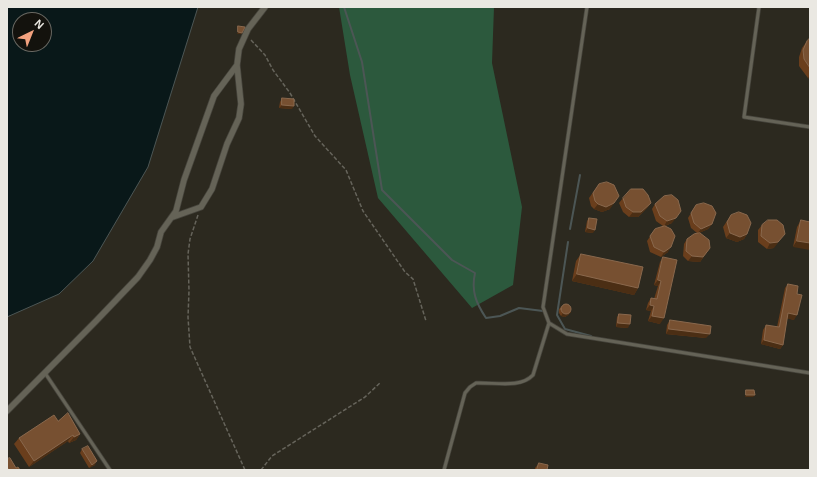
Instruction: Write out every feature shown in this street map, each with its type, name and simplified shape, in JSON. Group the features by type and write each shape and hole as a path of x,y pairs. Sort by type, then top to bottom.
{"street":[{"path":"173,216 201,207 212,189 227,144 239,118 241,104 237,65 239,49 245,34 265,7"},
{"path":"7,411 97,320 144,269 157,247 160,232 173,216 184,180 214,96 237,65"}],"lane":[{"path":"444,470 465,393 470,386 476,384 520,382 530,378 533,375 549,323 543,307 587,7"},
{"path":"759,7 744,117 810,127"},
{"path":"549,323 567,334 810,373"},
{"path":"45,372 110,470"}],"path":[{"path":"245,34 265,55 273,70 290,93 315,136 346,170 363,211 405,272 413,279 426,321"},
{"path":"201,207 190,239 188,254 188,339 202,377 245,470"},
{"path":"261,470 272,456 365,397 381,382"}],"green space":[{"path":"339,7 494,7 492,63 522,207 513,285 472,308 378,198 350,75"}],"shaded area":[{"path":"7,7 198,7 148,167 93,261 59,294 7,317"}],"building":[{"path":"238,26 245,27 242,33 238,32"},
{"path":"810,38 810,68 804,59 803,50"},
{"path":"282,98 294,99 294,106 282,105"},
{"path":"607,182 614,185 619,196 614,203 606,207 595,201 593,193 599,184"},
{"path":"631,189 643,189 648,195 651,203 641,212 633,212 626,207 623,198"},
{"path":"672,195 678,200 681,211 676,218 667,221 660,216 655,204 664,196"},
{"path":"704,203 712,206 716,213 712,224 701,229 694,223 691,213 696,205"},
{"path":"739,212 747,215 751,223 747,234 740,237 730,233 727,222 731,215"},
{"path":"589,218 597,219 595,230 588,228"},
{"path":"768,220 777,220 783,225 785,234 778,242 770,243 761,236 762,225"},
{"path":"801,220 810,222 810,243 797,241"},
{"path":"665,226 671,229 675,236 671,247 664,252 654,247 650,236 655,229"},
{"path":"700,233 709,240 710,248 703,257 692,256 686,251 687,239 694,234"},
{"path":"581,254 643,267 638,288 577,274"},
{"path":"663,257 677,260 664,318 652,316 654,306 650,305 651,298 657,299 661,281 658,280"},
{"path":"788,284 798,286 797,294 802,295 797,315 788,313 783,345 764,340 766,325 779,327"},
{"path":"564,304 568,304 570,305 570,313 564,314 561,311 561,307"},
{"path":"619,314 631,315 630,324 618,323"},
{"path":"670,320 711,326 710,334 669,329"},
{"path":"746,390 754,390 755,395 746,395"},
{"path":"68,413 80,434 74,437 73,435 34,461 19,438 54,415 58,421"},
{"path":"88,446 97,461 92,465 82,449"},
{"path":"10,458 16,468 18,467 20,470 9,470 7,468 7,459"},
{"path":"539,463 548,465 547,470 537,470"}],"waterway":[{"path":"344,7 362,62 382,190 452,260 475,273 475,297 486,318 500,316 519,308 543,311"},
{"path":"570,229 580,175"},
{"path":"568,242 557,315 565,329 591,336"}]}
